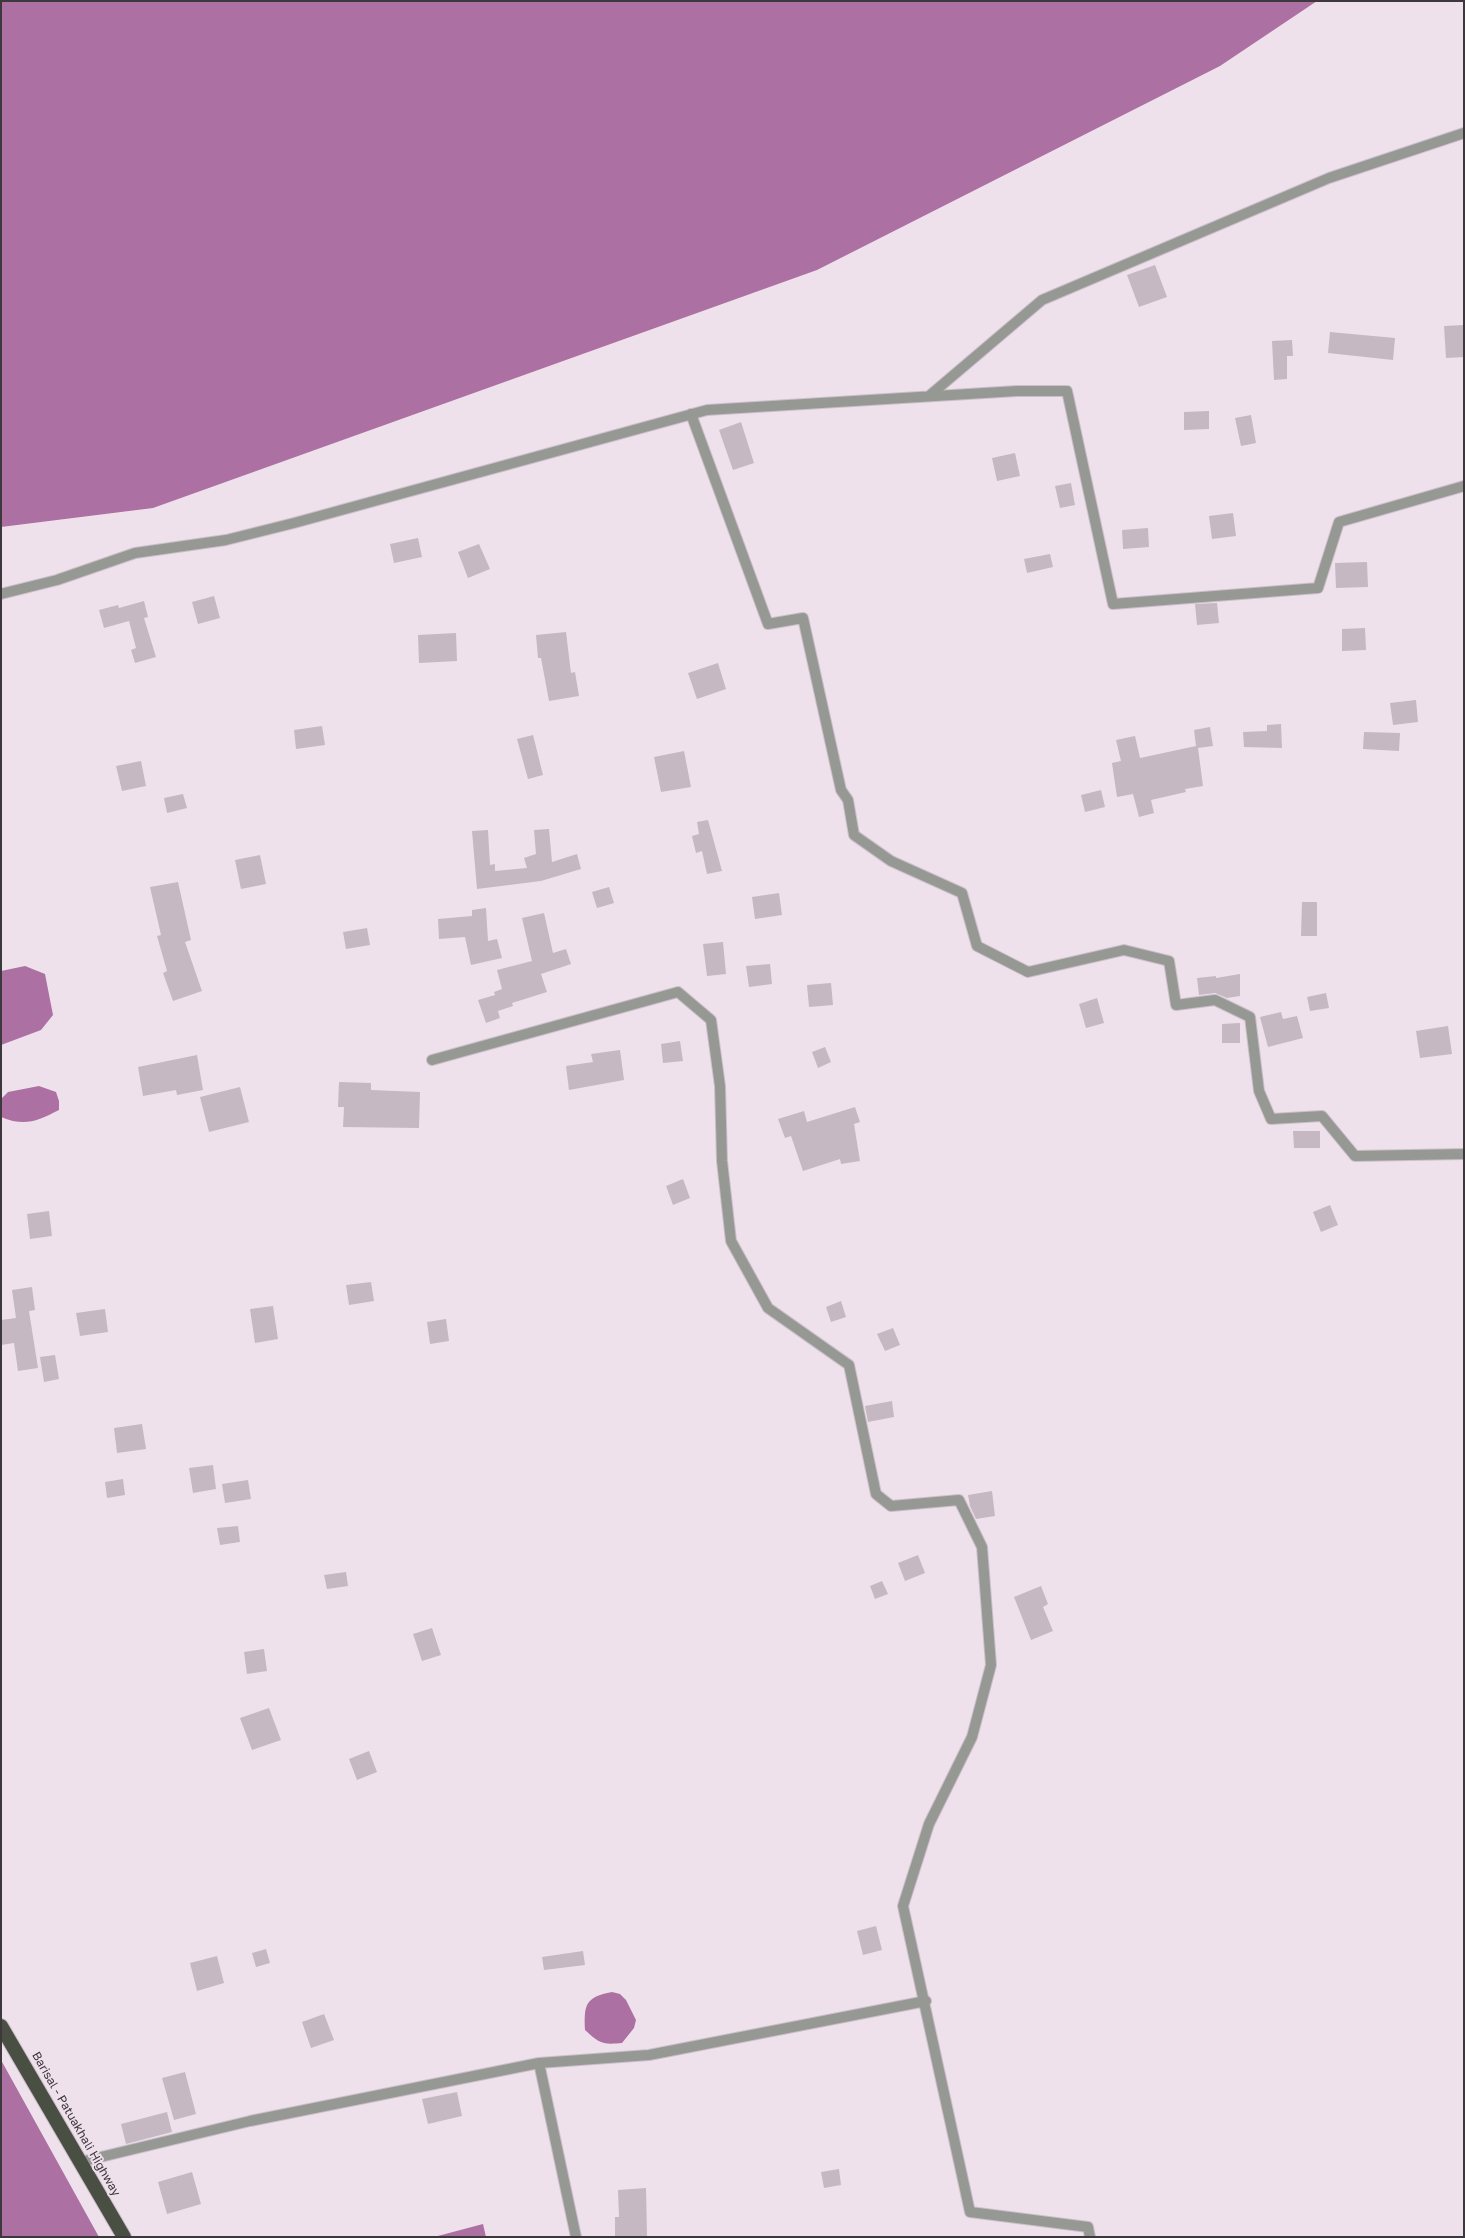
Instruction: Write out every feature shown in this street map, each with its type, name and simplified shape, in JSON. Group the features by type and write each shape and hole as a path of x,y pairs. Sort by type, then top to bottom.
{"highway":[{"name":"Barisal - Patuakhali Highway","path":"1,2026 124,2237"}],"street":[{"path":"929,396 1042,300 1330,178 1464,133"},
{"path":"1,594 57,580 135,553 226,540 294,524 707,410 1017,391 1067,391 1114,604 1318,588 1339,522 1464,486"},
{"path":"690,414 768,624 803,618 841,790 848,800 854,836 891,862 962,893 977,946 1028,972 1124,950 1169,962 1176,1005 1214,1000 1250,1017 1259,1091 1271,1119 1322,1116 1355,1156 1464,1154"},
{"path":"432,1060 678,992 711,1020 720,1086 722,1161 731,1241 768,1308 849,1365 876,1494 892,1506 959,1500 982,1547 991,1666 972,1737 929,1824 904,1906 970,2212 1088,2227 1090,2237"},
{"path":"80,2162 250,2121 539,2063 649,2055 926,2001"},
{"path":"539,2063 576,2237"}],"shaded area":[{"path":"1,1 1317,1 1220,66 817,270 153,508 1,527"},
{"path":"25,966 45,974 53,1015 41,1030 1,1045 1,971"},
{"path":"39,1086 56,1092 59,1110 37,1120 24,1122 1,1117 1,1099 8,1092"},
{"path":"612,1992 620,1994 626,2000 636,2020 634,2028 622,2043 610,2044 601,2042 585,2030 585,2014 591,2000"},
{"path":"1,2060 99,2237 1,2237"},
{"path":"483,2224 486,2237 434,2237"}],"building":[{"path":"1155,265 1167,297 1139,307 1127,275"},
{"path":"1464,325 1464,357 1446,358 1444,326"},
{"path":"1330,332 1395,338 1393,360 1328,353"},
{"path":"1292,340 1293,356 1287,356 1287,379 1274,380 1272,341"},
{"path":"1209,411 1209,429 1184,430 1184,412"},
{"path":"1251,415 1256,443 1241,446 1235,418"},
{"path":"741,422 754,463 733,470 719,430"},
{"path":"1015,453 1020,476 997,481 992,458"},
{"path":"1071,483 1075,505 1060,508 1055,486"},
{"path":"1233,513 1236,536 1212,539 1209,516"},
{"path":"1148,528 1149,547 1123,549 1122,530"},
{"path":"418,538 422,557 394,563 390,544"},
{"path":"479,544 490,569 468,578 458,552"},
{"path":"1050,554 1053,567 1027,573 1024,559"},
{"path":"1367,562 1368,587 1336,588 1335,563"},
{"path":"214,596 220,618 198,624 192,602"},
{"path":"144,601 148,617 144,618 156,657 135,663 131,650 136,648 129,621 104,628 99,610 118,605 119,608"},
{"path":"1217,603 1219,623 1197,625 1195,604"},
{"path":"1365,628 1366,650 1342,651 1342,629"},
{"path":"566,632 571,673 575,672 579,696 549,701 541,658 538,658 536,635"},
{"path":"456,633 457,661 419,663 418,635"},
{"path":"718,663 726,689 697,699 688,673"},
{"path":"1416,700 1418,722 1393,725 1390,703"},
{"path":"1281,724 1282,748 1244,747 1243,732 1267,731 1267,725"},
{"path":"322,726 325,745 296,749 294,730"},
{"path":"1210,727 1213,746 1198,748 1203,786 1185,789 1186,792 1151,800 1154,813 1139,817 1133,794 1117,797 1112,763 1121,761 1116,740 1135,736 1140,758 1196,746 1194,730"},
{"path":"1364,732 1400,733 1399,751 1363,749"},
{"path":"533,735 543,775 528,779 517,739"},
{"path":"684,751 691,787 661,792 654,757"},
{"path":"141,761 146,786 122,791 116,766"},
{"path":"1101,790 1105,807 1085,812 1081,795"},
{"path":"183,794 187,808 167,813 164,798"},
{"path":"708,820 722,871 707,874 702,851 696,853 692,836 699,834 697,822"},
{"path":"549,829 552,862 577,854 581,869 541,881 477,889 472,831 488,830 490,865 495,864 495,871 527,868 524,858 536,854 534,830"},
{"path":"260,855 266,884 241,889 235,860"},
{"path":"178,882 191,940 185,942 202,991 173,1001 163,973 167,971 157,936 161,935 150,887"},
{"path":"609,887 614,903 597,908 592,892"},
{"path":"779,893 782,915 755,919 752,897"},
{"path":"1302,902 1317,902 1317,936 1301,936"},
{"path":"486,908 488,941 497,939 502,958 471,965 465,937 439,939 438,919 472,916 472,910"},
{"path":"544,913 553,953 566,949 571,964 541,974 547,992 512,1003 513,1006 498,1011 500,1018 486,1023 478,1000 495,995 494,992 502,989 497,970 532,961 522,918"},
{"path":"367,928 370,945 346,949 343,932"},
{"path":"723,942 726,974 707,976 703,944"},
{"path":"770,964 772,984 749,987 746,966"},
{"path":"1240,974 1240,996 1227,998 1215,993 1199,995 1197,978 1216,976 1216,978"},
{"path":"831,983 833,1005 809,1007 807,985"},
{"path":"1326,993 1329,1008 1310,1011 1307,997"},
{"path":"1097,998 1104,1023 1086,1028 1079,1004"},
{"path":"1281,1012 1283,1019 1297,1016 1303,1038 1268,1047 1260,1017"},
{"path":"1240,1023 1240,1043 1222,1043 1222,1024"},
{"path":"1448,1026 1452,1054 1420,1058 1416,1031"},
{"path":"680,1041 683,1061 663,1063 661,1044"},
{"path":"825,1047 831,1062 818,1068 812,1052"},
{"path":"620,1050 624,1080 569,1090 566,1066 593,1062 591,1054"},
{"path":"197,1055 203,1090 177,1095 176,1090 143,1096 138,1067"},
{"path":"339,1082 371,1083 371,1090 420,1092 419,1128 343,1127 344,1107 338,1107"},
{"path":"240,1087 249,1122 209,1132 200,1097"},
{"path":"855,1107 860,1122 854,1124 860,1161 841,1164 840,1159 803,1171 791,1136 785,1138 778,1119 804,1111 807,1122"},
{"path":"1293,1131 1320,1131 1320,1148 1294,1148"},
{"path":"683,1179 690,1198 673,1205 666,1186"},
{"path":"1330,1205 1338,1225 1321,1232 1313,1212"},
{"path":"49,1211 52,1236 30,1239 27,1214"},
{"path":"371,1282 374,1301 349,1305 346,1285"},
{"path":"32,1287 35,1310 29,1311 38,1368 18,1371 14,1343 1,1345 1,1320 16,1318 12,1290"},
{"path":"841,1301 846,1317 831,1322 826,1307"},
{"path":"273,1306 278,1339 255,1343 250,1309"},
{"path":"105,1309 108,1332 80,1336 76,1313"},
{"path":"446,1319 449,1341 430,1344 427,1322"},
{"path":"893,1328 900,1345 885,1351 877,1334"},
{"path":"55,1355 59,1379 44,1382 40,1357"},
{"path":"892,1401 894,1417 868,1422 865,1406"},
{"path":"142,1424 146,1449 117,1453 114,1428"},
{"path":"213,1465 216,1489 193,1493 189,1468"},
{"path":"123,1479 125,1495 107,1498 105,1482"},
{"path":"248,1480 251,1499 225,1503 222,1484"},
{"path":"992,1491 995,1516 976,1519 970,1506 968,1495"},
{"path":"238,1526 240,1542 220,1545 217,1528"},
{"path":"918,1555 925,1573 905,1581 898,1563"},
{"path":"346,1572 348,1586 327,1589 324,1575"},
{"path":"882,1581 888,1594 875,1599 870,1586"},
{"path":"1041,1586 1048,1604 1043,1607 1053,1631 1031,1640 1014,1597"},
{"path":"432,1628 441,1655 422,1661 413,1634"},
{"path":"264,1649 267,1671 247,1674 244,1652"},
{"path":"269,1708 281,1740 252,1750 240,1718"},
{"path":"369,1751 377,1772 357,1780 349,1759"},
{"path":"876,1926 882,1950 863,1955 857,1931"},
{"path":"266,1949 270,1963 256,1967 252,1953"},
{"path":"583,1951 585,1965 544,1970 542,1957"},
{"path":"217,1956 224,1983 197,1991 190,1963"},
{"path":"324,2014 334,2040 311,2048 302,2022"},
{"path":"185,2072 196,2114 174,2120 162,2078"},
{"path":"457,2092 462,2116 428,2124 422,2099"},
{"path":"167,2112 172,2132 126,2144 121,2124"},
{"path":"839,2169 841,2185 824,2188 821,2172"},
{"path":"192,2172 201,2204 167,2214 158,2182"},
{"path":"646,2188 647,2237 615,2237 615,2217 619,2217 618,2190"}]}
